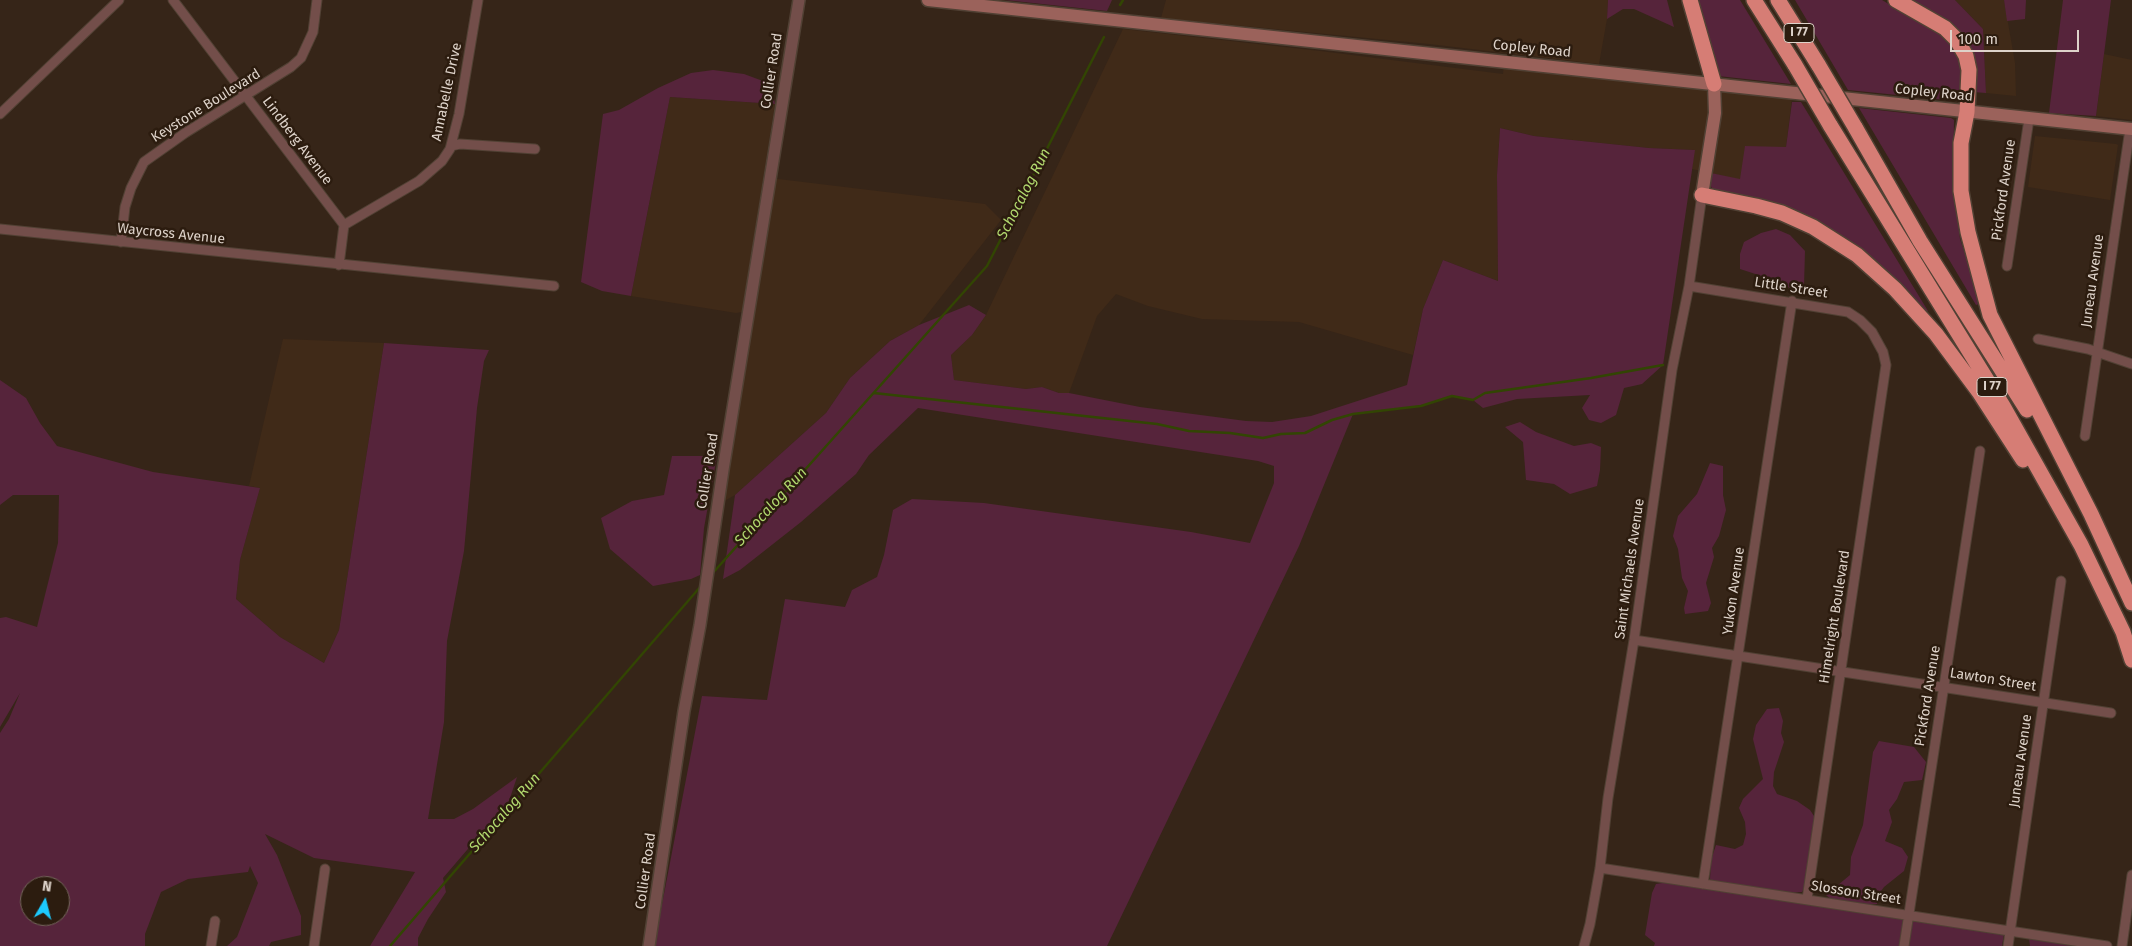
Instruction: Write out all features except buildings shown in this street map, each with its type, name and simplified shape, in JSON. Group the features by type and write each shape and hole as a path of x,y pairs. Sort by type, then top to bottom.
{"highway":[{"path":"1690,0 1714,84"},
{"name":"I 77","path":"1754,0 2003,406 2081,545 2123,632 2132,660"},
{"name":"I 77","path":"1778,0 1855,127 1920,241 2073,483 2091,514 2132,602"},
{"path":"1896,0 1945,28 1963,49 1969,70 1967,112 1961,144 1961,191 1968,232 1990,315 2073,483"},
{"path":"1702,195 1756,206 1801,221 1844,246 1881,275 1936,334 1978,392 2081,545"}],"main road":[{"name":"Copley Road","path":"928,0 2131,129"},
{"path":"1702,195 1715,113 1714,84"}],"street":[{"path":"0,114 119,0"},
{"name":"Lindberg Avenue","path":"173,0 344,226"},
{"name":"Keystone Boulevard","path":"121,242 125,207 130,188 144,162 185,133 292,67 301,58 313,32 317,0"},
{"name":"Annabelle Drive","path":"344,226 419,181 442,161 451,146 459,114 478,0"},
{"name":"Collier Road","path":"649,946 684,711 705,594 799,0"},
{"name":"Pickford Avenue","path":"2007,266 2029,119"},
{"name":"Juneau Avenue","path":"2085,436 2131,129"},
{"path":"451,146 460,144 535,149"},
{"name":"Saint Michaels Avenue","path":"1584,946 1600,868 1608,798 1634,640 1672,370 1689,286 1702,195"},
{"path":"339,265 344,226"},
{"name":"Waycross Avenue","path":"0,229 554,286"},
{"name":"Little Street","path":"1689,286 1792,301 1848,312 1860,320 1878,340"},
{"name":"Yukon Avenue","path":"1703,884 1792,301"},
{"path":"2038,339 2067,344 2132,364"},
{"name":"Himelright Boulevard","path":"1807,900 1886,365 1878,340"},
{"name":"Pickford Avenue","path":"1904,946 1980,451"},
{"name":"Juneau Avenue","path":"2008,946 2061,581"},
{"name":"Lawton Street","path":"1634,640 2111,712"},
{"name":"Slosson Street","path":"1600,868 2107,946"},
{"path":"314,946 325,869"},
{"path":"2122,946 2132,875"},
{"path":"211,946 214,921"}],"shaded area":[{"path":"1005,0 1112,0 1107,11"},
{"path":"1166,0 1608,0 1607,19 1599,64 1429,44 1161,18"},
{"path":"1608,0 1667,0 1674,27 1634,9 1623,9 1607,19"},
{"path":"1697,0 1740,0 1791,84 1718,76 1715,58"},
{"path":"1795,0 1882,0 1902,12 1922,20 1945,34 1960,56 1963,71 1962,93 1959,99 1956,101 1848,90"},
{"path":"1910,0 1955,0 1983,29 1986,93 1973,92 1974,65"},
{"path":"1955,0 2004,0 2015,63 2016,96 1986,93 1983,29"},
{"path":"2004,0 2026,0 2025,19 2007,21"},
{"path":"2063,0 2111,0 2096,116 2049,113"},
{"path":"1123,29 1503,74 1504,64 1792,98 1786,147 1740,180 1692,169 1694,150 1649,148 1534,136 1500,128 1497,175 1498,281 1443,260 1423,309 1413,355 1299,322 1202,319 1148,306 1116,294 1097,316 1069,393 1059,393 1042,387 1026,389 954,380 951,355 972,335 986,315"},
{"path":"2104,54 2132,60 2132,120 2096,116"},
{"path":"713,70 744,74 771,84 775,104 670,97 631,296 602,291 581,282 603,114 619,110 658,88 691,73"},
{"path":"670,97 775,104 742,312 736,313 631,296"},
{"path":"1792,102 1801,102 1928,311 1924,313 1860,250 1715,193 1709,183 1711,173 1740,179 1745,146 1786,147"},
{"path":"1859,108 1951,118 1954,120 1953,182 1960,239 1982,303 1976,305"},
{"path":"1500,128 1534,136 1649,148 1695,150 1663,365 1642,384 1624,388 1616,415 1601,423 1589,420 1582,408 1590,395 1517,399 1483,408 1473,400 1452,396 1421,406 1353,414 1299,546 1107,946 654,946 702,696 767,700 785,599 845,607 852,590 877,577 884,555 893,510 912,499 984,503 1191,532 1250,543 1274,483 1274,466 1258,461 918,408 869,455 856,474 801,522 740,570 723,579 735,495 826,413 850,378 890,341 919,325 969,305 986,315 972,335 951,355 954,380 1026,389 1042,387 1059,393 1069,393 1140,407 1246,421 1272,422 1311,416 1407,385 1423,309 1443,260 1498,281 1497,175"},
{"path":"2035,136 2118,145 2110,200 2028,187"},
{"path":"770,178 985,204 1001,220 919,325 890,341 850,378 826,413 735,495 719,504"},
{"path":"1776,229 1790,235 1805,251 1804,286 1796,292 1780,282 1740,269 1740,254 1744,242 1761,233"},
{"path":"283,339 384,343 339,630 324,663 280,637 236,599 240,560 260,488 249,486"},
{"path":"384,343 489,350 484,361 477,408 464,551 447,641 444,722 428,819 454,819 473,809 517,777 509,801 443,878 446,892 418,938 418,946 370,946 415,872 314,858 265,834 277,855 301,916 301,935 271,942 269,946 227,946 237,937 258,883 250,866 248,872 188,879 161,892 145,934 145,946 0,946 0,733 9,719 20,693 0,727 0,618 6,617 37,627 58,543 59,495 13,495 0,505 0,380 26,398 40,423 57,446 153,472 260,488 240,560 236,599 280,637 324,663 339,630"},
{"path":"1520,422 1536,432 1574,446 1591,443 1601,447 1597,486 1570,494 1554,484 1526,480 1523,442 1505,427"},
{"path":"672,456 717,456 704,528 700,575 691,579 653,586 610,549 601,518 632,501 664,495"},
{"path":"1710,463 1723,466 1723,495 1726,510 1719,536 1712,548 1714,557 1706,583 1711,603 1708,611 1685,614 1684,608 1688,591 1682,578 1678,549 1673,536 1678,516 1697,494"},
{"path":"1779,708 1783,721 1781,733 1784,742 1774,772 1773,786 1777,794 1797,801 1810,810 1816,819 1805,886 1802,892 1786,893 1712,882 1710,879 1711,860 1716,845 1735,849 1743,845 1746,834 1745,822 1739,808 1743,799 1763,779 1753,739 1756,725 1767,709"},
{"path":"1879,741 1914,747 1926,762 1922,780 1904,782 1897,799 1889,810 1892,822 1885,841 1902,848 1908,857 1904,871 1884,887 1878,895 1877,904 1858,904 1832,900 1826,895 1850,875 1851,857 1863,825 1873,752"},
{"path":"1668,882 2004,934 2002,946 1654,946 1655,943 1645,935 1652,893 1656,884"},
{"path":"2029,938 2069,943 2070,946 2030,946"}],"waterway":[{"name":"Schocalog Run","path":"1120,5 1123,0"},
{"name":"Schocalog Run","path":"711,575 987,266 1104,37"},
{"path":"874,393 1157,424 1189,431 1230,433 1263,438 1281,434 1305,433 1332,420 1353,414 1421,406 1452,396 1473,400 1485,393 1591,378 1663,365"},
{"name":"Schocalog Run","path":"390,946 701,586"}]}
